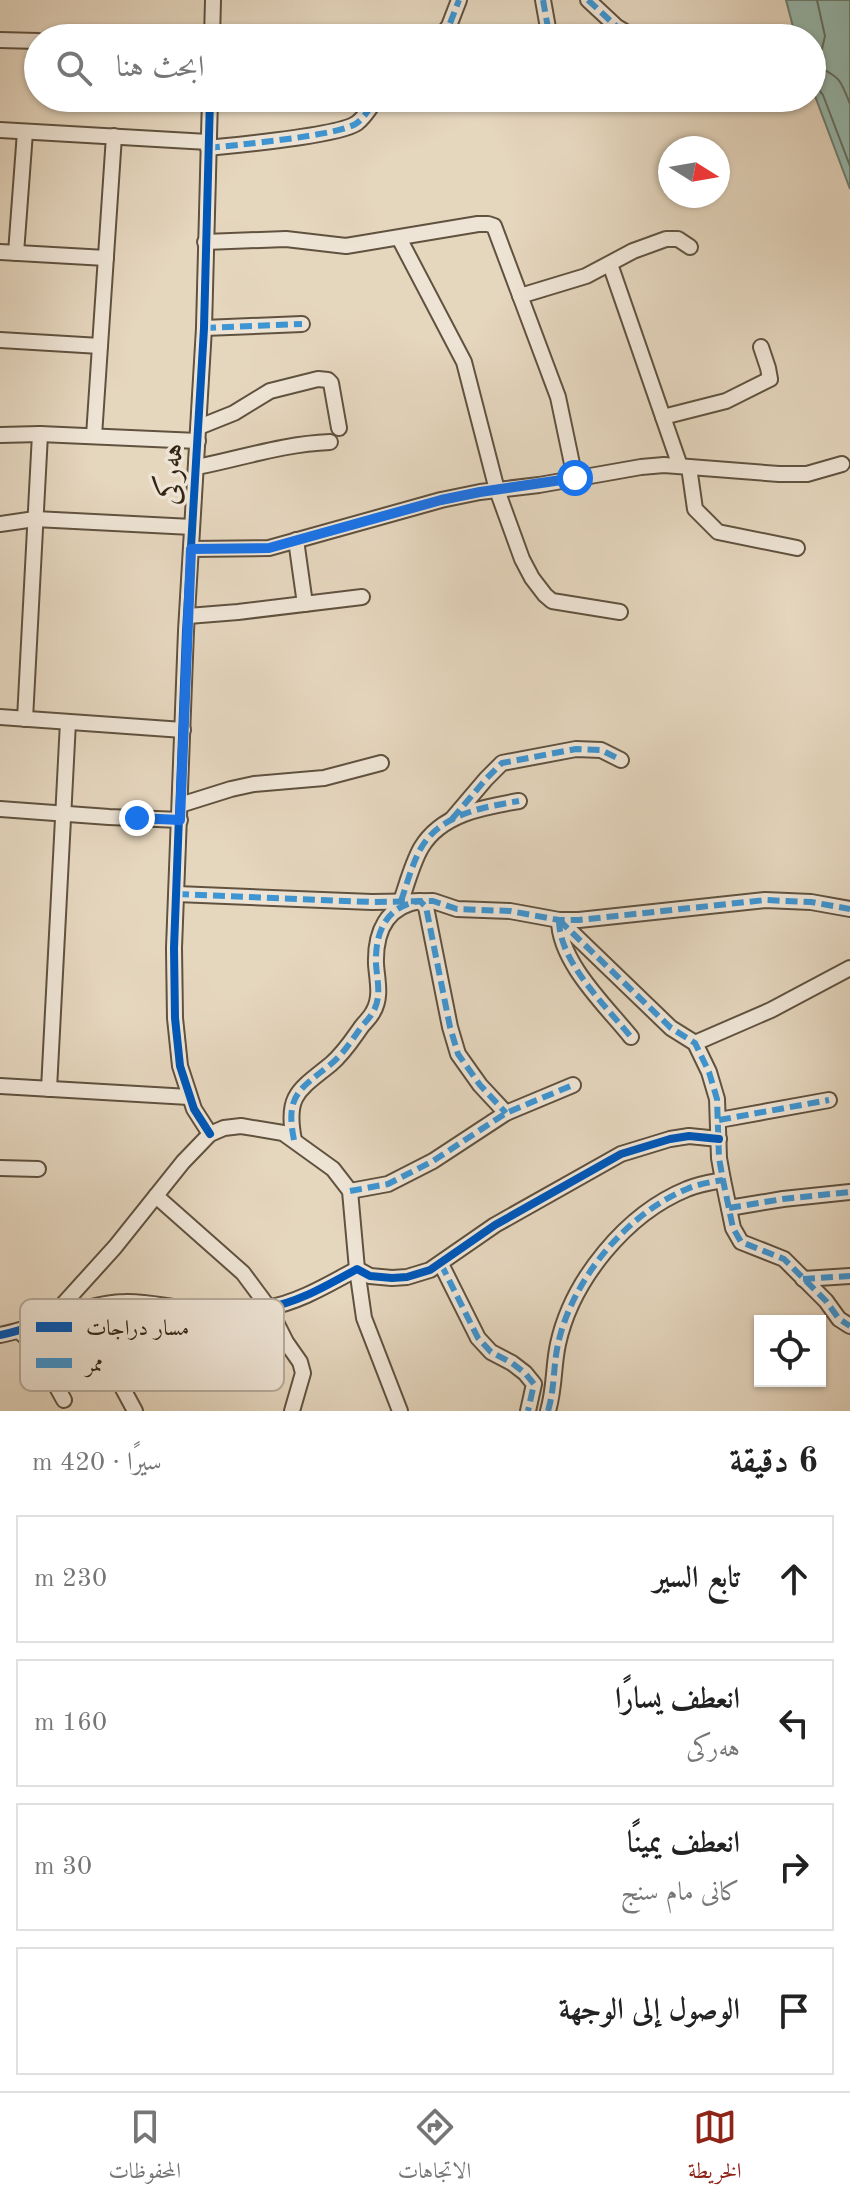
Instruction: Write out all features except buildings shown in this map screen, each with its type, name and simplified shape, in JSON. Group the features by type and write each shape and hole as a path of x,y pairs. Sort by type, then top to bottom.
{"street":[{"path":"212,24 213,0"},
{"path":"450,24 459,0"},
{"path":"543,0 547,24"},
{"path":"588,0 614,24"},
{"path":"0,40 24,41"},
{"name":"هەرکی","path":"209,112 204,328 174,948 175,1018 180,1066 194,1109 210,1134"},
{"path":"0,130 208,145 318,133 357,123 366,112"},
{"path":"16,253 25,132"},
{"path":"94,436 114,136"},
{"path":"205,242 286,239 335,246 478,224 494,226 558,397 575,478"},
{"path":"399,238 464,362 497,490 522,559 552,601 620,612"},
{"path":"520,296 586,276 633,251 666,239 678,239 690,247"},
{"path":"0,252 106,258"},
{"path":"610,264 663,417 684,466 695,509 718,532 797,548"},
{"path":"204,328 302,324"},
{"path":"0,340 100,346"},
{"path":"663,417 726,401 770,379 761,347"},
{"path":"0,435 198,434 270,391 318,379 331,383 339,428"},
{"path":"25,719 40,434"},
{"path":"197,467 273,448 330,442"},
{"path":"191,549 269,548 441,500 641,467 684,466 807,474 842,464"},
{"path":"0,524 35,519 192,527"},
{"path":"296,540 305,604"},
{"path":"188,616 362,597"},
{"path":"0,717 183,730"},
{"path":"49,1089 68,722"},
{"path":"452,819 502,763 576,749 601,750 621,760"},
{"path":"0,809 63,814 180,812 231,789 324,778 381,763"},
{"path":"401,901 420,849 433,832 452,819 479,808 519,801"},
{"path":"177,894 296,900 433,901 457,909 510,911 559,920 765,900 811,902 850,909"},
{"path":"420,901 426,907 458,1054 480,1085 506,1113"},
{"path":"294,1140 290,1122 292,1104 298,1091 350,1045 377,1005 377,942 385,923 404,903 420,901"},
{"path":"559,920 559,931 566,951 593,991 631,1037"},
{"path":"559,920 671,1028 695,1043 709,1072 717,1099 719,1158 733,1228 741,1242 784,1259 826,1301 839,1319 850,1326"},
{"path":"695,1043 771,1010 850,968"},
{"path":"350,1191 388,1184 433,1161 506,1113 573,1085"},
{"path":"0,1086 189,1097"},
{"path":"719,1120 829,1100"},
{"path":"68,1299 210,1134 241,1126 283,1133 333,1169 350,1191 364,1318 400,1411"},
{"path":"357,1269 370,1276 407,1277 430,1270 495,1225 621,1154 689,1136 719,1139"},
{"path":"0,1168 38,1169"},
{"path":"548,1411 554,1392 558,1344 578,1288 594,1265 635,1221 663,1200 690,1187 723,1180"},
{"path":"729,1208 850,1192"},
{"path":"156,1196 243,1273 262,1299"},
{"path":"441,1264 478,1338 491,1352 525,1373 534,1384 528,1411"},
{"path":"284,1303 307,1295 357,1269"},
{"path":"803,1279 850,1276"},
{"path":"0,1335 19,1331"},
{"path":"284,1338 300,1362 303,1373 292,1411"},
{"path":"59,1391 64,1400"},
{"path":"124,1391 135,1411"}],"water":[{"path":"786,0 850,0 850,189 821,112 826,112 826,24 792,24"}],"marked path":[{"path":"450,24 459,0"},
{"path":"543,0 547,24"},
{"path":"588,0 614,24"},
{"path":"208,148 330,132 357,123 367,112"},
{"path":"204,328 302,324"},
{"path":"452,819 502,763 576,749 601,750 621,760"},
{"path":"401,901 412,867 429,836 464,814 519,801"},
{"path":"177,894 372,902 433,901 457,909 510,911 559,920 765,900 811,902 850,909"},
{"path":"294,1140 291,1113 297,1095 340,1055 376,1006 376,952 385,922 399,908 420,901 426,907 458,1054 480,1085 506,1113"},
{"path":"559,920 671,1028 695,1043 709,1072 717,1099 719,1158 733,1228 741,1242 784,1259 826,1301 839,1319 850,1326"},
{"path":"559,920 561,936 575,967 631,1037"},
{"path":"350,1191 388,1184 433,1161 506,1113 573,1085"},
{"path":"719,1120 829,1100"},
{"path":"548,1411 558,1344 565,1320 589,1273 623,1232 643,1215 691,1187 723,1180"},
{"path":"729,1208 850,1192"},
{"path":"441,1264 478,1338 491,1352 525,1373 534,1384 528,1411"},
{"path":"803,1279 850,1276"}],"cycle path":[{"path":"210,112 204,328 186,631 174,948 175,1018 180,1066 194,1109 210,1134"},
{"path":"284,1304 357,1269 370,1276 392,1278 430,1270 495,1225 621,1154 689,1136 719,1139"},
{"path":"0,1335 20,1330"}],"route":[{"path":"137,818 180,820 191,549 269,548 441,500 575,478"}]}
